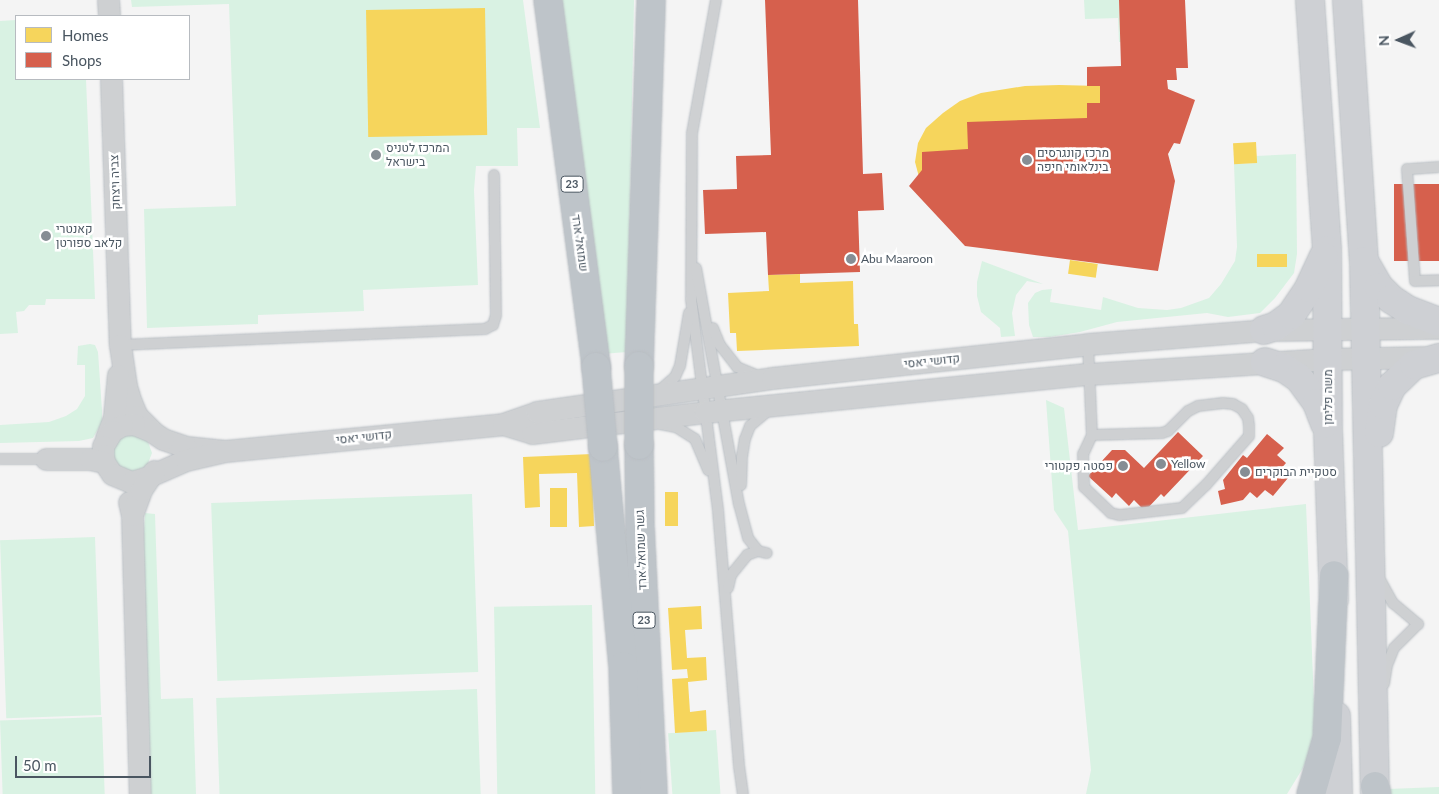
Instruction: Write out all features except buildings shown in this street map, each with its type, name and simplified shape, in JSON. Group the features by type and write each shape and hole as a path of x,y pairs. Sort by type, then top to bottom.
{"highway":[{"name":"שמואל ארד","path":"548,0 596,367 623,666 628,794"},
{"name":"גשר שמואל ארד","path":"651,0 639,366 639,433 640,526 653,794"},
{"path":"1311,794 1327,738 1334,575"}],"main road":[{"name":"משה פלימן","path":"1310,0 1327,250 1329,330 1328,432 1334,575 1338,794"},
{"path":"1347,0 1364,261 1376,791"},
{"path":"1264,330 1276,326 1290,315 1309,288 1327,250"},
{"path":"1364,261 1379,287 1390,299 1408,310 1439,322"},
{"path":"1369,499 1386,397 1397,380 1414,365 1439,357"},
{"path":"1265,362 1284,368 1299,378 1317,403 1328,432"}],"street":[{"path":"108,0 108,15"},
{"name":"צביה ויצחק","path":"106,438 112,426 116,405 120,345 111,80"},
{"name":"קדושי יאסי","path":"152,474 186,460 225,451 503,424 537,412 646,398 772,378 1088,344 1264,330 1439,328"},
{"name":"צביה ויצחק","path":"120,345 126,386 131,402 137,416 151,431"},
{"name":"קדושי יאסי","path":"503,424 532,433 639,433 714,411 1088,374 1265,362 1439,357"},
{"path":"132,515 141,490 158,466 161,453 160,444 151,431 134,424 122,425 112,431 106,438 103,446 108,468 128,500 132,515 140,794"},
{"name":"קדושי יאסי","path":"151,431 163,439 186,447 225,451"},
{"path":"46,460 90,459 131,482 146,478 152,474"}],"lane":[{"path":"646,398 675,378 680,366 691,299 693,252 692,133 716,0"},
{"path":"1439,167 1407,169 1415,282 1439,280"},
{"path":"120,345 485,329 493,325 496,315 494,175"},
{"path":"693,252 711,324 728,357 737,367 750,373 772,378"},
{"path":"703,298 714,411 718,510 739,766 743,794"},
{"path":"691,299 711,387 714,411 748,538 762,552 747,555 731,575 726,599"},
{"path":"1088,344 1092,435 1084,454 1084,487 1110,513 1120,515 1182,508 1249,436 1249,426 1248,418 1242,409 1232,404 1224,403 1198,406 1188,411 1168,431 1162,433 1092,435"},
{"path":"739,504 745,439 757,418 775,406"},
{"path":"639,433 676,427 695,439 706,461 718,510"},
{"path":"0,460 46,460"},
{"path":"1370,559 1393,603 1418,624 1394,648 1387,665 1375,726"}],"green space":[{"name":"המרכז לטניס בישראל","path":"131,0 523,0 540,128 517,128 518,166 476,166 474,190 478,285 363,290 364,311 258,315 258,324 147,328 144,209 236,206 229,4 132,7"},
{"path":"560,0 634,0 627,352 602,354"},
{"path":"1084,0 1167,0 1168,41 1119,42 1118,18 1085,19"},
{"name":"קאנטרי קלאב ספורטן","path":"15,20 15,80 86,80 95,299 46,299 45,305 29,305 24,311 16,312 18,333 0,334 0,21"},
{"path":"1296,154 1297,254 1294,273 1275,298 1260,313 1228,317 1207,313 1117,322 1080,332 1050,337 1033,337 1029,325 1028,303 1035,293 1042,290 1052,289 1050,302 1101,310 1103,297 1138,308 1167,310 1181,308 1209,298 1221,284 1235,261 1237,247 1234,164 1256,163 1256,156"},
{"path":"982,261 1043,284 1027,281 1016,295 1012,313 1015,336 1001,337 1000,328 981,312 977,296 977,282"},
{"path":"95,345 98,352 102,410 102,422 93,438 79,441 0,443 0,425 49,422 66,416 77,409 85,396 85,365 77,365 78,346"},
{"path":"1046,400 1064,408 1078,530 1306,504 1315,727 1311,750 1303,768 1287,794 1086,794 1091,770 1068,531 1054,510"},
{"path":"128,431 147,439 152,453 147,466 130,473 114,464 112,444"},
{"path":"472,494 478,672 217,681 211,503"},
{"path":"145,513 155,514 161,699 193,698 196,794 150,794 143,546"},
{"path":"95,537 101,715 6,718 0,540"},
{"path":"592,605 595,794 497,794 494,607"},
{"path":"477,689 481,794 220,794 216,698"},
{"path":"102,717 105,794 3,794 0,721"},
{"path":"716,730 720,794 672,794 668,733"},
{"path":"1439,787 1439,794 1388,794 1388,789"}],"place":[{"name":"המרכז לטניס בישראל","path":"376,155"},
{"name":"מרכז קונגרסים בינלאומי חיפה","path":"1027,160"},
{"name":"קאנטרי קלאב ספורטן","path":"46,236"},
{"name":"Abu Maaroon","path":"851,259"},
{"name":"Yellow","path":"1161,464"},
{"name":"פסטה פקטורי","path":"1123,466"},
{"name":"סטקיית הבוקרים","path":"1245,472"}]}
